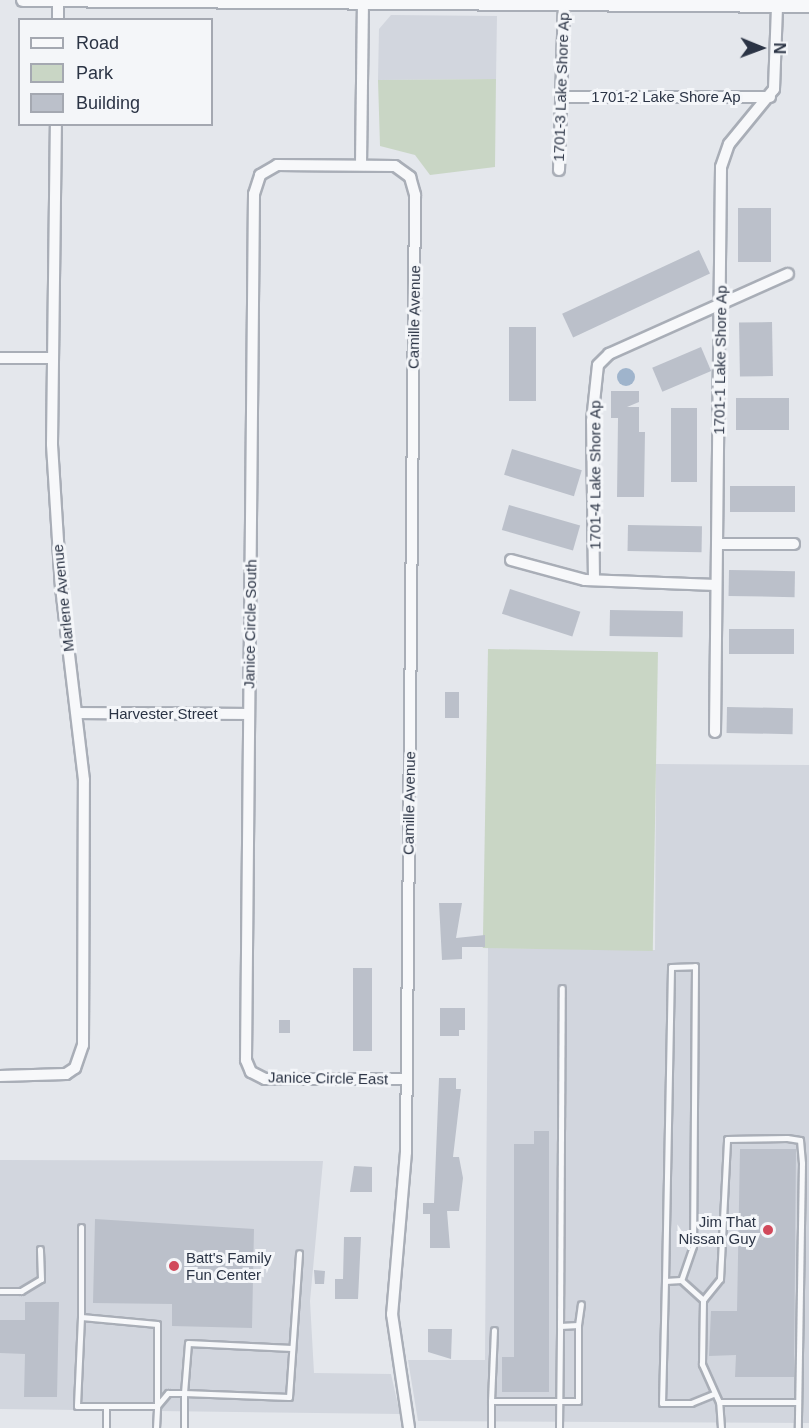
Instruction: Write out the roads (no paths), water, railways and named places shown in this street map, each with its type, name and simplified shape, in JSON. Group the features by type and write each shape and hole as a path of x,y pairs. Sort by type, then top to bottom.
{"street":[{"path":"22,0 809,6"},
{"path":"58,0 58,18"},
{"path":"361,164 363,3"},
{"name":"1701-3 Lake Shore Ap","path":"559,170 564,4"},
{"name":"1701-1 Lake Shore Ap","path":"715,732 723,154 770,97 777,74 777,6"},
{"name":"1701-2 Lake Shore Ap","path":"562,97 770,97"},
{"name":"Marlene Avenue","path":"0,1076 52,1077 75,1068 83,1045 85,813 77,713 54,498 56,126"},
{"name":"Janice Circle South","path":"252,1072 246,1060 254,194 260,176 277,165 361,164"},
{"name":"Camille Avenue","path":"361,164 395,166 410,177 415,207 407,1079 392,1314 410,1428"},
{"name":"1701-4 Lake Shore Ap","path":"594,580 592,421 598,365 609,354 788,274"},
{"path":"0,358 53,358"},
{"path":"717,544 794,544"},
{"path":"511,560 594,580 716,585"},
{"name":"Harvester Street","path":"77,713 249,714"},
{"name":"Janice Circle East","path":"252,1072 265,1079 407,1079"}],"lane":[{"path":"681,1280 693,1246 695,966 671,967 662,1403 691,1403 713,1394"},
{"path":"559,1428 562,988"},
{"path":"720,1428 719,1402 713,1394 702,1364 703,1300 720,1279 727,1139 800,1140 798,1428"},
{"path":"81,1227 81,1317 77,1406 157,1406 168,1393 290,1396 298,1253"},
{"path":"0,1291 21,1291 40,1279 40,1249"},
{"path":"665,1281 681,1280 703,1300"},
{"path":"491,1401 578,1401 578,1325 581,1304"},
{"path":"81,1317 157,1324 156,1428"},
{"path":"560,1326 578,1325"},
{"path":"491,1428 494,1330"},
{"path":"184,1428 188,1344 292,1348"},
{"path":"719,1402 798,1402"},
{"path":"106,1407 106,1428"}],"water":[{"path":"626,368 632,371 635,377 632,383 626,386 620,383 617,377 620,371"}],"place":[{"name":"Jim That Nissan Guy","path":"768,1230"},
{"name":"Batt's Family Fun Center","path":"174,1266"}]}
